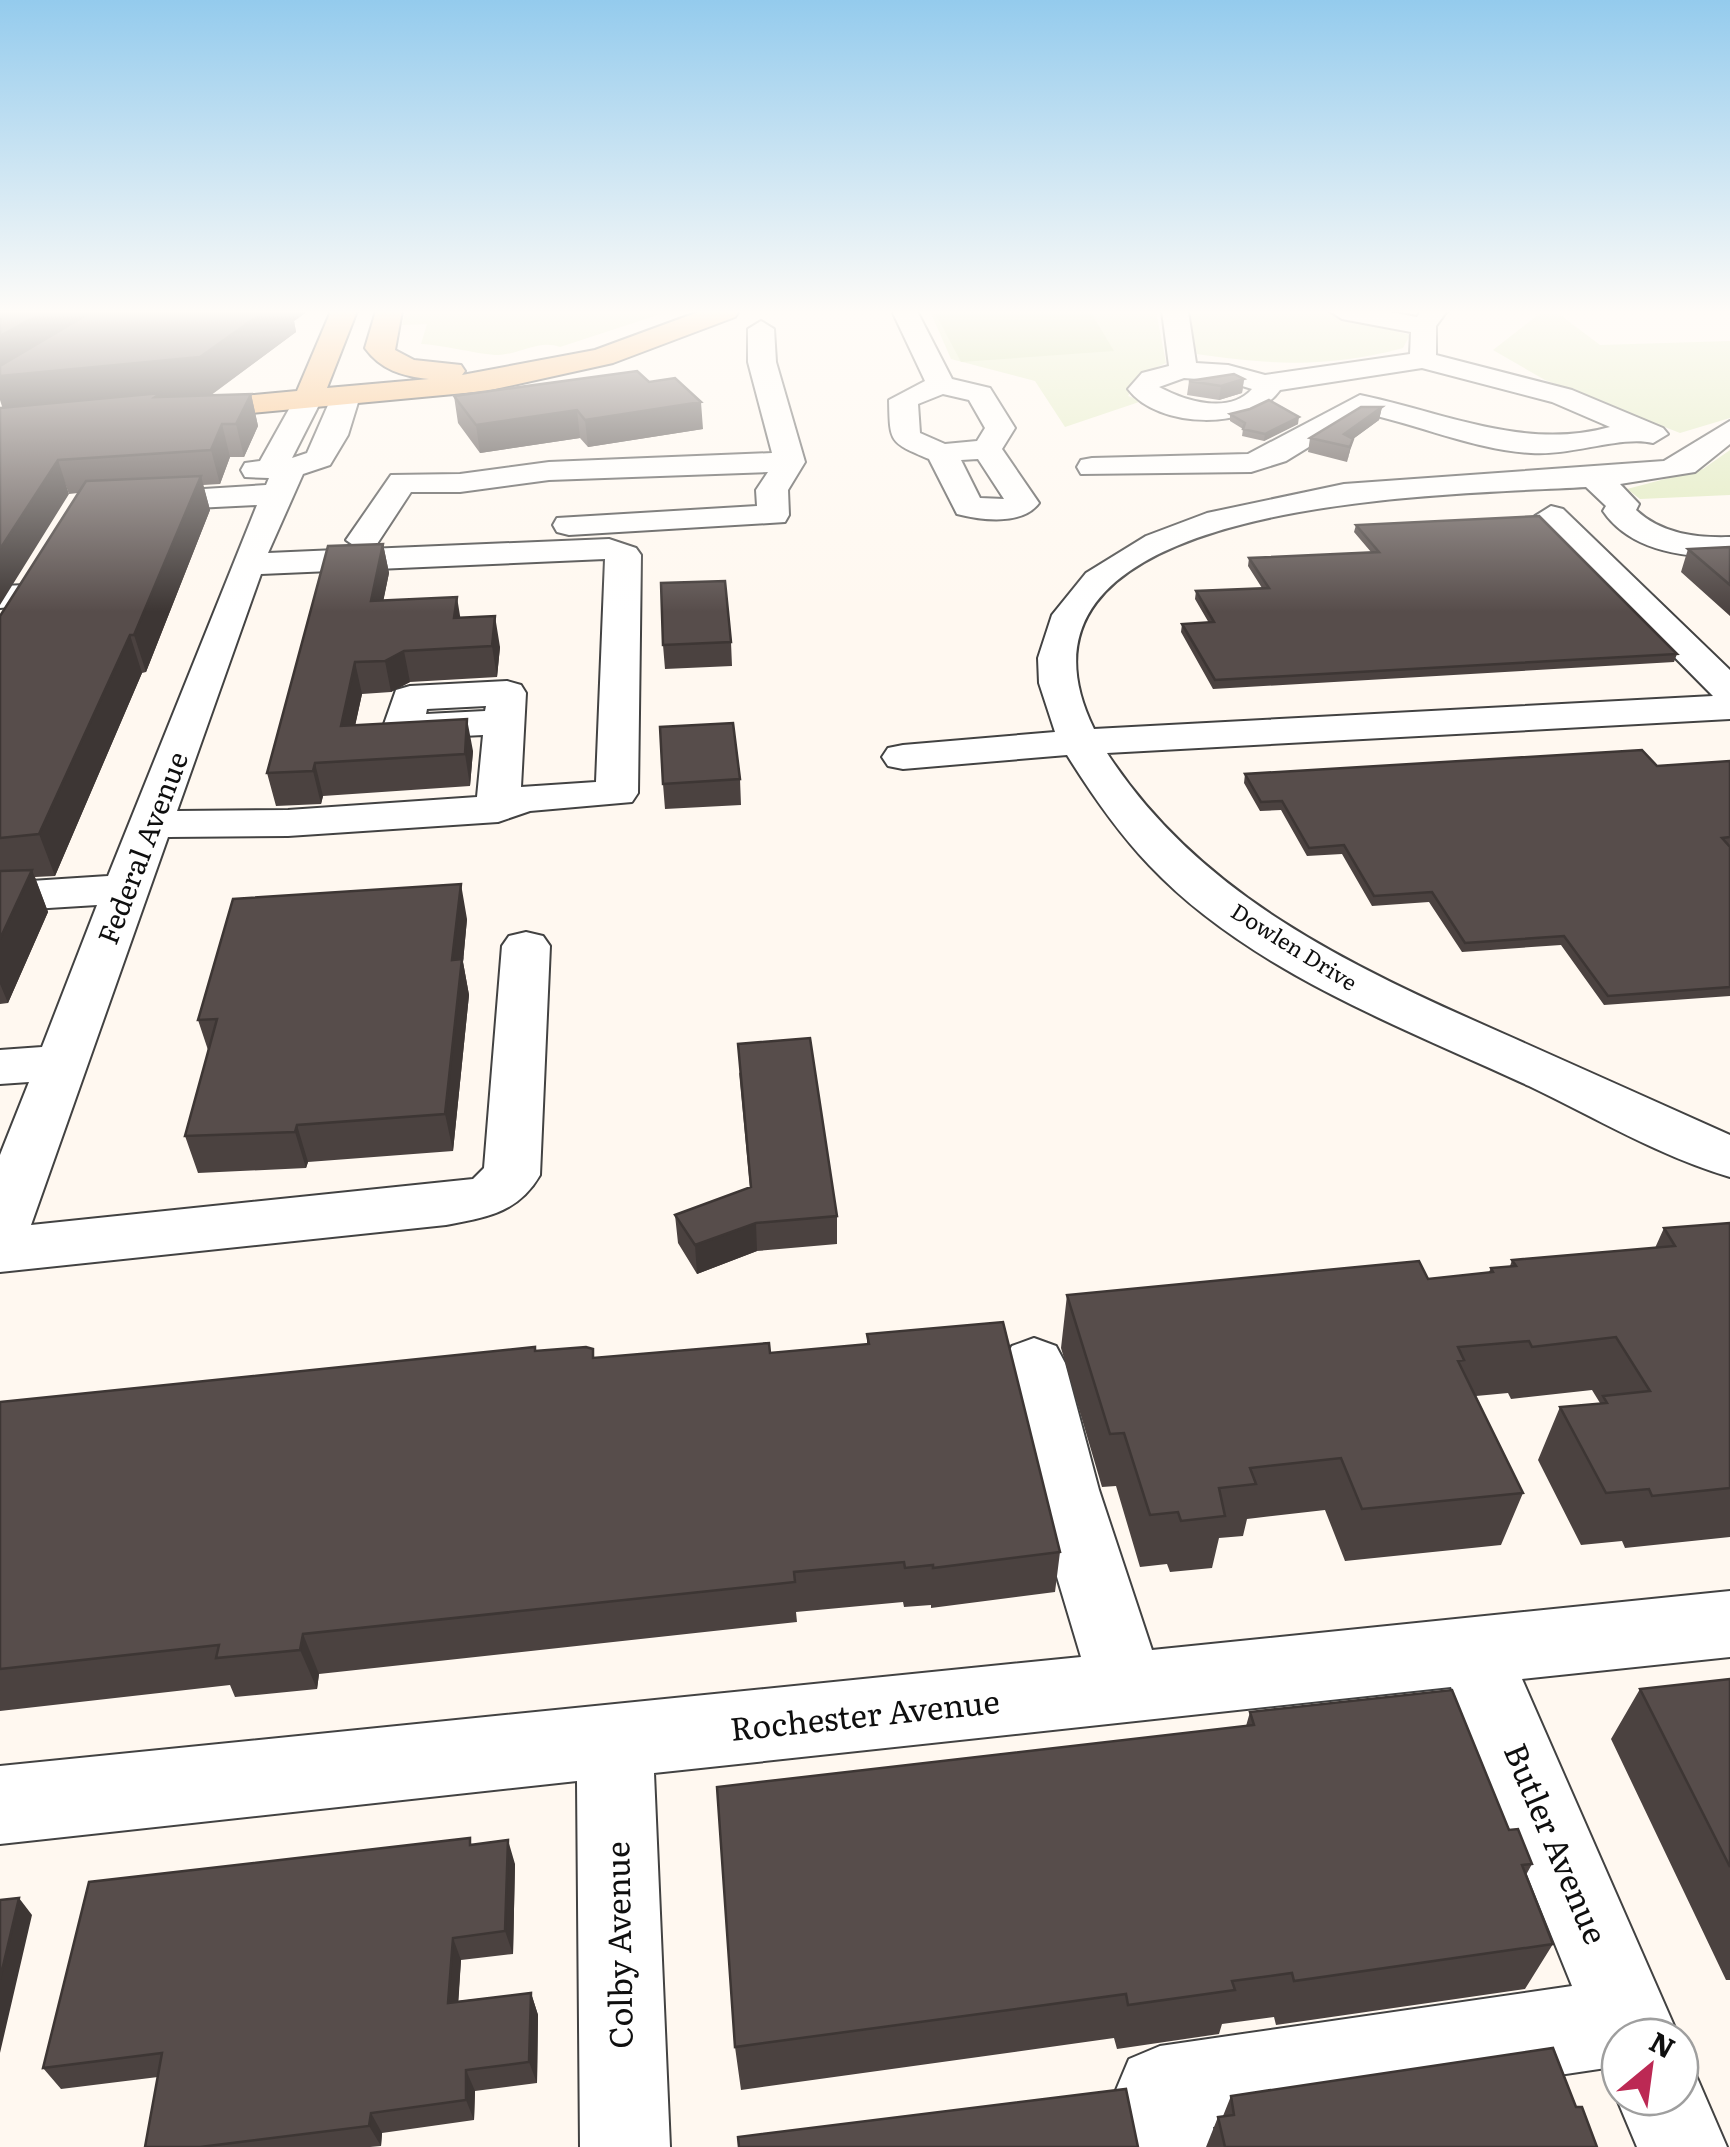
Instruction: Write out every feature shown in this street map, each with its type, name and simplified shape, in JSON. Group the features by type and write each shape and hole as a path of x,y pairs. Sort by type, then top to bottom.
{"main road":[{"path":"143,415 182,411"}],"street":[{"name":"Federal Avenue","path":"0,1230 250,554 283,481 274,462 301,411"},
{"path":"102,502 283,481 319,459 341,411"},
{"path":"250,554 393,534 774,515 772,490 790,462 776,411"},
{"path":"904,411 905,438 942,453 987,449"},
{"path":"987,449 1000,428 990,411"},
{"path":"1092,468 1251,462 1276,455 1348,411"},
{"path":"1387,411 1518,446 1593,442 1634,429"},
{"path":"1595,411 1634,429 1718,439"},
{"name":"Dowlen Drive","path":"1718,439 1684,465 1665,470 1363,490 1250,511 1159,543 1118,564 1089,588 1068,614 1057,642 1056,668 1060,696 1080,742 1121,808 1182,870 1249,924 1354,986 1730,1158"},
{"path":"942,453 968,506 1004,510 1024,503 987,449"},
{"path":"363,540 402,482 460,483 548,471 790,462"},
{"path":"237,471 283,481"},
{"path":"1593,477 1623,504 1619,511 1637,526 1684,546 1730,547"},
{"path":"1551,516 1730,691"},
{"path":"150,825 272,820 288,823 498,809 522,799 618,793 624,555 609,548 250,554"},
{"path":"12,606 46,564"},
{"path":"902,757 1080,742 1730,707"},
{"path":"498,809 504,722"},
{"path":"0,897 126,889"},
{"path":"0,1250 446,1205 490,1196 512,1174 526,946"},
{"path":"0,1066 64,1062"},
{"path":"1034,1363 1065,1490 1126,1688"},
{"name":"Rochester Avenue","path":"0,1805 1730,1624"},
{"name":"Butler Avenue","path":"1472,1651 1627,2017"},
{"name":"Colby Avenue","path":"616,1743 625,2147"},
{"path":"1172,2147 1160,2090 1600,2055"},
{"name":"Butler Avenue","path":"1669,2117 1682,2147"}],"green space":[{"path":"1055,411 1112,411 1065,427"},
{"path":"1624,411 1730,411 1730,418 1680,433"},
{"path":"1730,450 1730,495 1640,499 1627,489 1703,469"}],"building":[{"path":"0,411 242,411 236,424 222,424 211,450 58,460 0,549"},
{"path":"466,411 569,411 476,425"},
{"path":"578,411 642,411 585,420"},
{"path":"1289,411 1299,417 1265,434 1243,429 1245,423 1230,414"},
{"path":"1354,411 1376,411 1344,434 1353,439 1350,447 1310,438"},
{"path":"201,476 134,635 130,635 39,834 0,838 0,616 86,481"},
{"path":"1539,516 1677,654 1215,680 1182,624 1214,622 1196,591 1269,588 1249,558 1379,552 1356,525"},
{"path":"383,544 371,601 457,597 454,618 495,616 492,646 404,651 385,661 355,662 341,726 467,719 465,754 315,763 313,771 267,773 328,546"},
{"path":"1730,547 1730,585 1688,549"},
{"path":"725,581 731,642 663,645 661,583"},
{"path":"733,723 740,779 663,784 660,727"},
{"path":"1642,750 1657,766 1730,761 1730,837 1722,838 1730,847 1730,987 1608,996 1564,936 1465,943 1432,892 1374,896 1344,845 1309,848 1282,801 1261,802 1245,774"},
{"path":"32,870 0,939 0,871"},
{"path":"461,884 452,960 462,959 445,1114 297,1125 295,1132 185,1136 217,1019 198,1020 233,899"},
{"path":"810,1038 837,1216 756,1223 695,1245 675,1215 751,1187 738,1044"},
{"path":"1730,1223 1730,1488 1652,1496 1649,1489 1606,1493 1560,1407 1607,1403 1603,1396 1650,1391 1616,1337 1532,1347 1529,1341 1458,1347 1464,1360 1458,1361 1523,1493 1362,1509 1341,1458 1250,1468 1256,1484 1219,1488 1225,1516 1181,1521 1178,1512 1150,1515 1124,1433 1110,1434 1067,1295 1419,1261 1428,1279 1493,1272 1491,1268 1516,1266 1512,1260 1675,1246 1664,1228"},
{"path":"1003,1322 1060,1552 933,1568 905,1568 904,1562 794,1572 795,1582 303,1634 300,1650 216,1658 219,1645 0,1669 0,1402 535,1347 535,1351 586,1347 593,1349 593,1358 769,1343 770,1353 869,1344 867,1334"},
{"path":"1730,1679 1730,1867 1640,1689"},
{"path":"1452,1690 1509,1830 1518,1829 1532,1864 1522,1865 1553,1944 1294,1981 1292,1973 1232,1981 1235,1990 1128,2005 1126,1994 735,2047 717,1787 1254,1725 1250,1712"},
{"path":"470,1838 470,1845 508,1840 505,1931 453,1938 448,2003 531,1993 529,2062 466,2070 466,2100 371,2113 369,2126 200,2147 145,2147 162,2053 43,2068 89,1882"},
{"path":"19,1898 0,1979 0,1900"},
{"path":"1553,2048 1597,2147 1225,2147 1218,2117 1234,2115 1231,2096"},
{"path":"1126,2089 1138,2147 739,2147 738,2137"}]}
